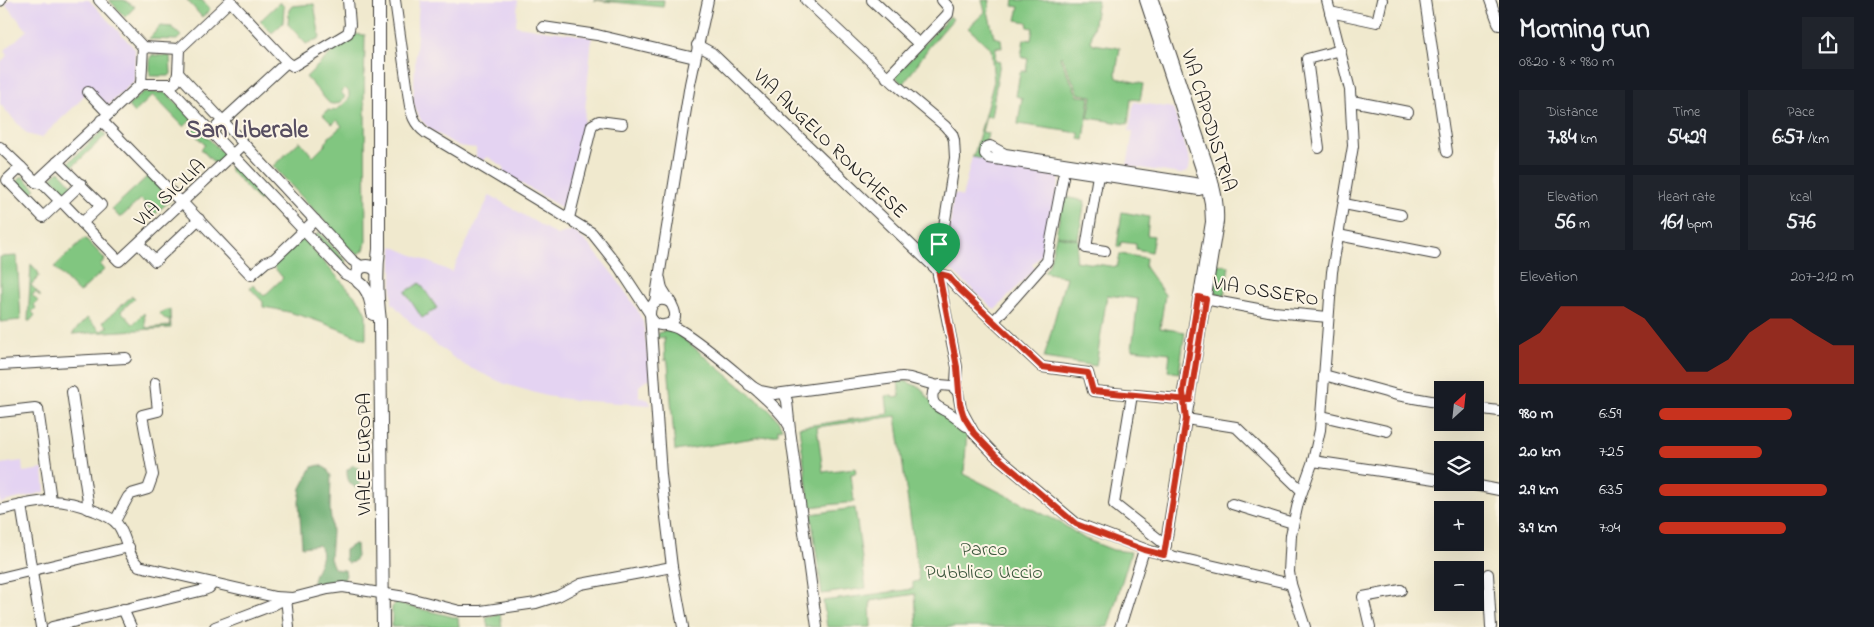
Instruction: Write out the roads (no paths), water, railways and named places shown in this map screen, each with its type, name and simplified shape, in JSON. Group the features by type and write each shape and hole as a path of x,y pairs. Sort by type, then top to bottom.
{"main road":[{"name":"VIALE EUROPA","path":"372,0 374,244 371,271 377,293 380,344 379,592 376,627"},
{"name":"VIALE EUROPA","path":"371,271 380,243 379,0"},
{"name":"VIALE EUROPA","path":"371,271 357,273 372,306 373,315 379,592 383,627"},
{"path":"361,284 374,286 371,271"}],"street":[{"path":"99,0 143,47 178,49 231,0 287,62 293,66 348,33 350,25 348,0"},
{"path":"395,0 410,106 417,125 426,133 569,218 598,238 657,324 681,331 784,410"},
{"path":"683,627 672,567 661,474 650,316 660,269 695,58 708,0"},
{"path":"806,0 888,78 945,126 954,140 956,158 938,272 955,360 958,396 964,417 974,433"},
{"path":"872,0 919,44"},
{"path":"888,78 948,14 949,8 942,0"},
{"name":"VIA CAPODISTRIA","path":"1145,0 1199,164 1218,204 1218,222 1202,298"},
{"name":"VIA CAPODISTRIA","path":"1153,0 1209,186 1211,222 1202,298 1186,400 1186,419 1165,550"},
{"path":"1305,627 1291,584 1289,560 1292,523 1319,438 1332,272 1353,146 1352,101 1341,50 1327,0"},
{"path":"1330,12 1377,22 1382,0"},
{"path":"1425,0 1447,152"},
{"path":"1490,0 1499,25"},
{"path":"544,27 597,34 695,58"},
{"name":"VIA ANGELO RONCHESE","path":"698,45 712,53 938,272 948,276 959,289 1042,367 1088,373 1093,391 1132,395"},
{"path":"141,84 143,47"},
{"path":"36,182 141,84 173,84 176,82 178,74 178,49"},
{"path":"1319,148 1307,59 1341,50"},
{"path":"211,132 287,62"},
{"path":"178,74 352,260 371,271"},
{"path":"166,84 345,274 361,284"},
{"path":"88,92 105,117 176,197 183,202 251,275 266,262 274,259 316,220"},
{"path":"1352,101 1408,112"},
{"path":"569,218 592,125 599,121 622,124"},
{"name":"VIA SICILIA","path":"0,147 36,182 44,185 120,261 244,144"},
{"path":"1098,171 989,158 984,154 984,151 986,147 990,146 1005,154 1098,171 1190,185 1209,186"},
{"name":"VIA SICILIA","path":"57,162 101,205 82,223"},
{"path":"1190,185 1199,164"},
{"path":"21,167 7,180 43,217 81,184"},
{"path":"1098,171 1086,248 1105,251"},
{"path":"994,321 1047,261 1063,177"},
{"path":"1190,185 1210,203"},
{"path":"1344,204 1401,215"},
{"name":"VIA SICILIA","path":"138,244 155,261 199,219"},
{"path":"1338,236 1435,254"},
{"path":"660,269 662,287 685,331 694,341"},
{"path":"941,287 951,286 959,289"},
{"path":"640,297 654,303 664,300 673,307 674,319 655,333 652,345"},
{"name":"VIA OSSERO","path":"1202,298 1274,312 1328,317"},
{"path":"0,365 126,358"},
{"path":"932,400 933,392 953,374 955,360"},
{"path":"1324,374 1397,395 1434,401"},
{"path":"749,385 763,392 783,393 902,377 952,386 958,396"},
{"path":"917,381 928,392 937,407 959,420 996,456 1070,520 1088,529 1144,550 1165,550 1291,584"},
{"path":"115,521 128,497 131,494 148,489 152,478 142,415 158,411 155,383"},
{"path":"72,392 89,508"},
{"path":"784,410 796,392"},
{"path":"783,393 817,627"},
{"path":"1165,550 1114,504 1132,395 1186,400"},
{"path":"945,410 952,409 958,396"},
{"path":"0,412 38,409 51,500"},
{"path":"1484,409 1499,411"},
{"path":"1322,416 1387,431"},
{"path":"1186,419 1236,427 1302,491"},
{"path":"1313,461 1434,479"},
{"path":"1484,487 1499,490"},
{"path":"0,510 51,500 69,502 89,508 115,521 120,526 136,564 142,567 258,595 286,598"},
{"path":"1232,504 1292,523"},
{"path":"21,505 41,627"},
{"path":"0,578 129,547"},
{"path":"1120,627 1144,550"},
{"path":"215,627 273,605 286,598 336,588 379,592 412,598 460,611 481,611 536,604 558,596 581,584 672,567"},
{"path":"1488,574 1491,627"},
{"path":"52,627 207,589 213,583"},
{"path":"1370,627 1363,597 1401,590"},
{"path":"286,598 289,627"},
{"path":"123,609 131,627"}],"district":[{"name":"San Liberale","path":"247,128"}],"park label":[{"name":"Parco Pubblico Uccio","path":"984,560"}]}
